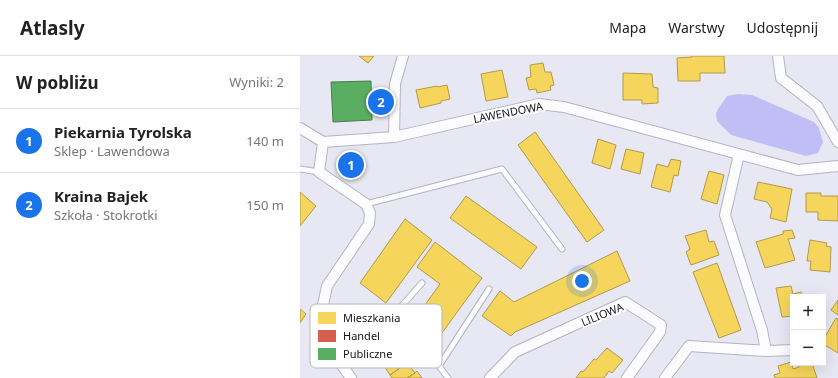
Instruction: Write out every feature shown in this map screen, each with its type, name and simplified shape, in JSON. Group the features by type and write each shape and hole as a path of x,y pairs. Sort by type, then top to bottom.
{"street":[{"path":"394,137 395,84 403,56"},
{"path":"778,56 781,78 817,106 838,142"},
{"name":"LAWENDOWA","path":"322,142 394,137 539,104 564,107 798,170 838,166"},
{"path":"300,128 322,142 319,172 366,204 370,213 369,224 327,286 323,304"},
{"path":"739,154 725,215 762,330 766,351"},
{"name":"LILIOWA","path":"490,378 515,352 625,302 661,325 660,332 627,378"},
{"path":"665,378 688,346 766,351 790,350"},
{"path":"344,368 351,378"}],"lane":[{"path":"300,169 319,172"},
{"path":"366,204 502,169 562,249"},
{"path":"403,304 422,283"},
{"path":"442,361 489,289"},
{"path":"440,368 448,378"}],"water":[{"path":"738,94 752,95 814,122 819,128 823,142 818,153 806,156 731,135 717,121 716,114 727,96"}],"building: Mieszkania":[{"path":"359,56 374,56 368,63"},
{"path":"692,56 724,56 725,73 700,73 700,81 678,81 677,58"},
{"path":"543,63 545,72 551,72 554,85 550,86 551,90 537,93 536,89 529,90 526,78 531,77 530,65"},
{"path":"502,70 508,97 486,101 481,74"},
{"path":"623,73 652,74 653,87 658,88 658,103 642,104 642,100 623,100"},
{"path":"447,85 450,99 441,101 441,103 420,108 416,90"},
{"path":"535,132 604,230 587,242 518,145"},
{"path":"598,139 616,145 610,169 592,163"},
{"path":"626,149 644,153 640,174 621,169"},
{"path":"671,159 681,161 678,176 674,175 670,192 651,187 657,164 668,167"},
{"path":"709,171 724,175 717,204 701,199"},
{"path":"758,182 792,189 786,222 770,218 772,209 767,202 754,199"},
{"path":"300,192 316,206 300,226"},
{"path":"806,193 821,193 821,196 838,196 838,221 818,220 818,212 806,212"},
{"path":"466,196 537,247 521,269 450,218"},
{"path":"405,219 432,240 386,303 360,283"},
{"path":"706,230 709,242 714,241 719,255 691,265 686,252 690,249 685,236"},
{"path":"792,230 795,238 788,239 795,260 765,268 756,242 783,234 783,231"},
{"path":"810,240 827,243 826,246 831,247 830,272 810,270 811,261 807,261"},
{"path":"435,242 482,278 442,333 442,304 426,304 440,284 417,267"},
{"path":"617,251 630,281 515,332 511,336 482,316 500,291 514,302"},
{"path":"717,263 741,330 719,338 693,272"},
{"path":"791,286 793,294 790,294 790,316 782,317 776,288"},
{"path":"838,300 838,315 831,310"},
{"path":"300,309 306,314 300,323"},
{"path":"836,318 838,319 838,353 826,346 826,335"},
{"path":"607,348 623,360 612,373 609,371 604,378 576,378 581,371 583,372 594,359 596,360"},
{"path":"790,362 790,366 792,366 793,369 799,366 813,366 817,378 775,378 774,375 780,373 778,366"},
{"path":"385,368 400,368 390,375"},
{"path":"400,368 411,368 415,373 407,378 392,378 390,375"},
{"path":"417,371 422,378 407,378 415,373"}],"building: Handel":[{"path":"351,157 357,160 360,166 357,172 351,175 345,172 342,166 345,160"}],"building: Publiczne":[{"path":"371,81 372,120 333,122 331,82"}],"place":[{"name":"Kraina Bajek","path":"381,102"},
{"name":"Piekarnia Tyrolska","path":"351,165"}]}
